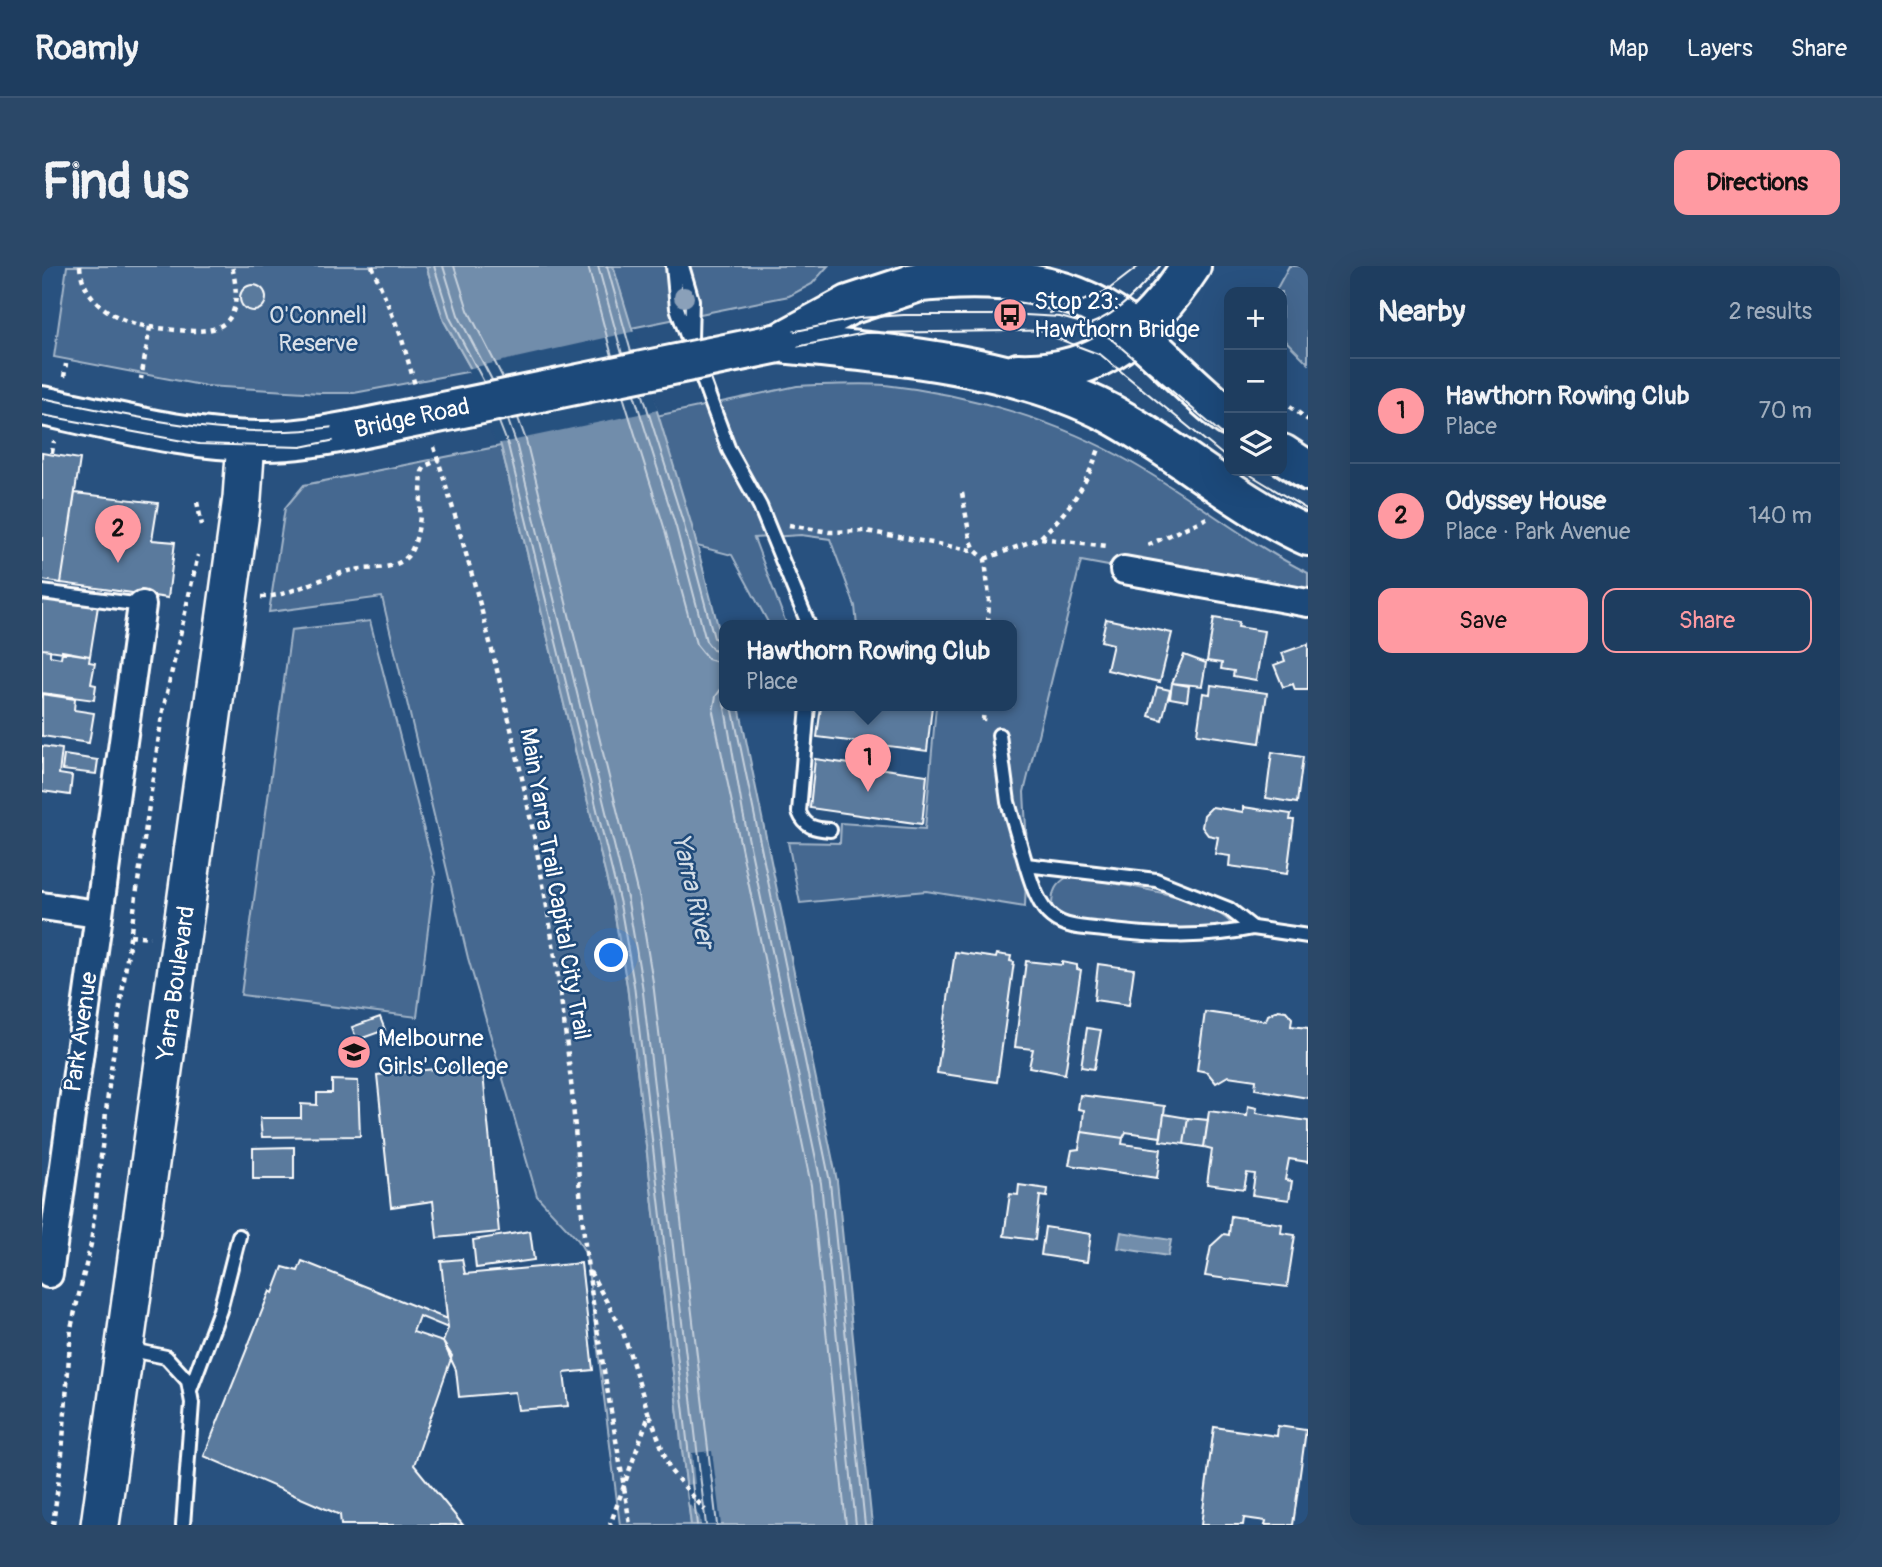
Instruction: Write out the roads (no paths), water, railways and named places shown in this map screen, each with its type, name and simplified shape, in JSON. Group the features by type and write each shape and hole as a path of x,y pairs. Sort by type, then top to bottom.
{"main road":[{"path":"913,282 975,266"},
{"path":"970,369 1025,374 1052,371 1101,355 1136,333 1169,299 1191,266"},
{"path":"913,282 977,277 1035,285 1088,300 1136,333 1226,413"},
{"name":"Bridge Road","path":"42,406 167,431 246,441 291,440 351,431 779,342 849,304 913,282"},
{"name":"Bridge Road","path":"779,342 887,353 970,369"},
{"path":"970,369 1041,386 1111,414 1253,507 1308,536"},
{"name":"Yarra Boulevard","path":"100,1525 127,1349 242,498 246,441"},
{"path":"1287,457 1308,471"}],"street":[{"path":"1121,559 1308,603"},
{"name":"Park Avenue","path":"48,1273 142,605"},
{"path":"42,906 97,914"}],"lane":[{"path":"673,266 675,300 729,450 767,521 807,620"},
{"path":"682,266 692,300 691,342"},
{"path":"42,592 142,605"},
{"path":"808,711 799,812 804,823 815,829 830,830"},
{"path":"999,735 1008,802 1035,892 1051,917 1074,926 1147,936 1187,937 1253,928 1308,936"},
{"path":"1026,865 1093,871 1178,886 1230,909 1253,928"},
{"path":"190,1390 220,1310 239,1236"},
{"path":"127,1349 166,1357 188,1381 192,1403 183,1525"}],"water":[{"name":"Yarra River","path":"426,266 613,266 691,523 719,630 719,711 740,711 837,1181 872,1525 691,1525 627,985 613,905 501,446 472,371 444,321"},
{"path":"1121,1232 1171,1240 1168,1256 1118,1248"}],"tram line":[{"path":"1050,313 1104,293 1139,266"},
{"path":"42,415 199,444 301,447 865,333 1072,330 1111,314 1160,266"},
{"path":"42,398 187,425 297,431 334,427 859,318 904,315 1025,315 1060,317 1082,323 1110,338 1224,436"},
{"path":"1051,336 1101,355 1224,456"},
{"path":"1252,476 1308,510"},
{"path":"1280,476 1308,493"}],"place":[{"name":"Stop 23: Hawthorn Bridge","path":"1010,315"},
{"name":"Odyssey House","path":"118,563"},
{"name":"Hawthorn Rowing Club","path":"868,792"},
{"name":"Melbourne Girls' College","path":"354,1052"}],"park label":[{"name":"O'Connell Reserve","path":"318,329"}]}
